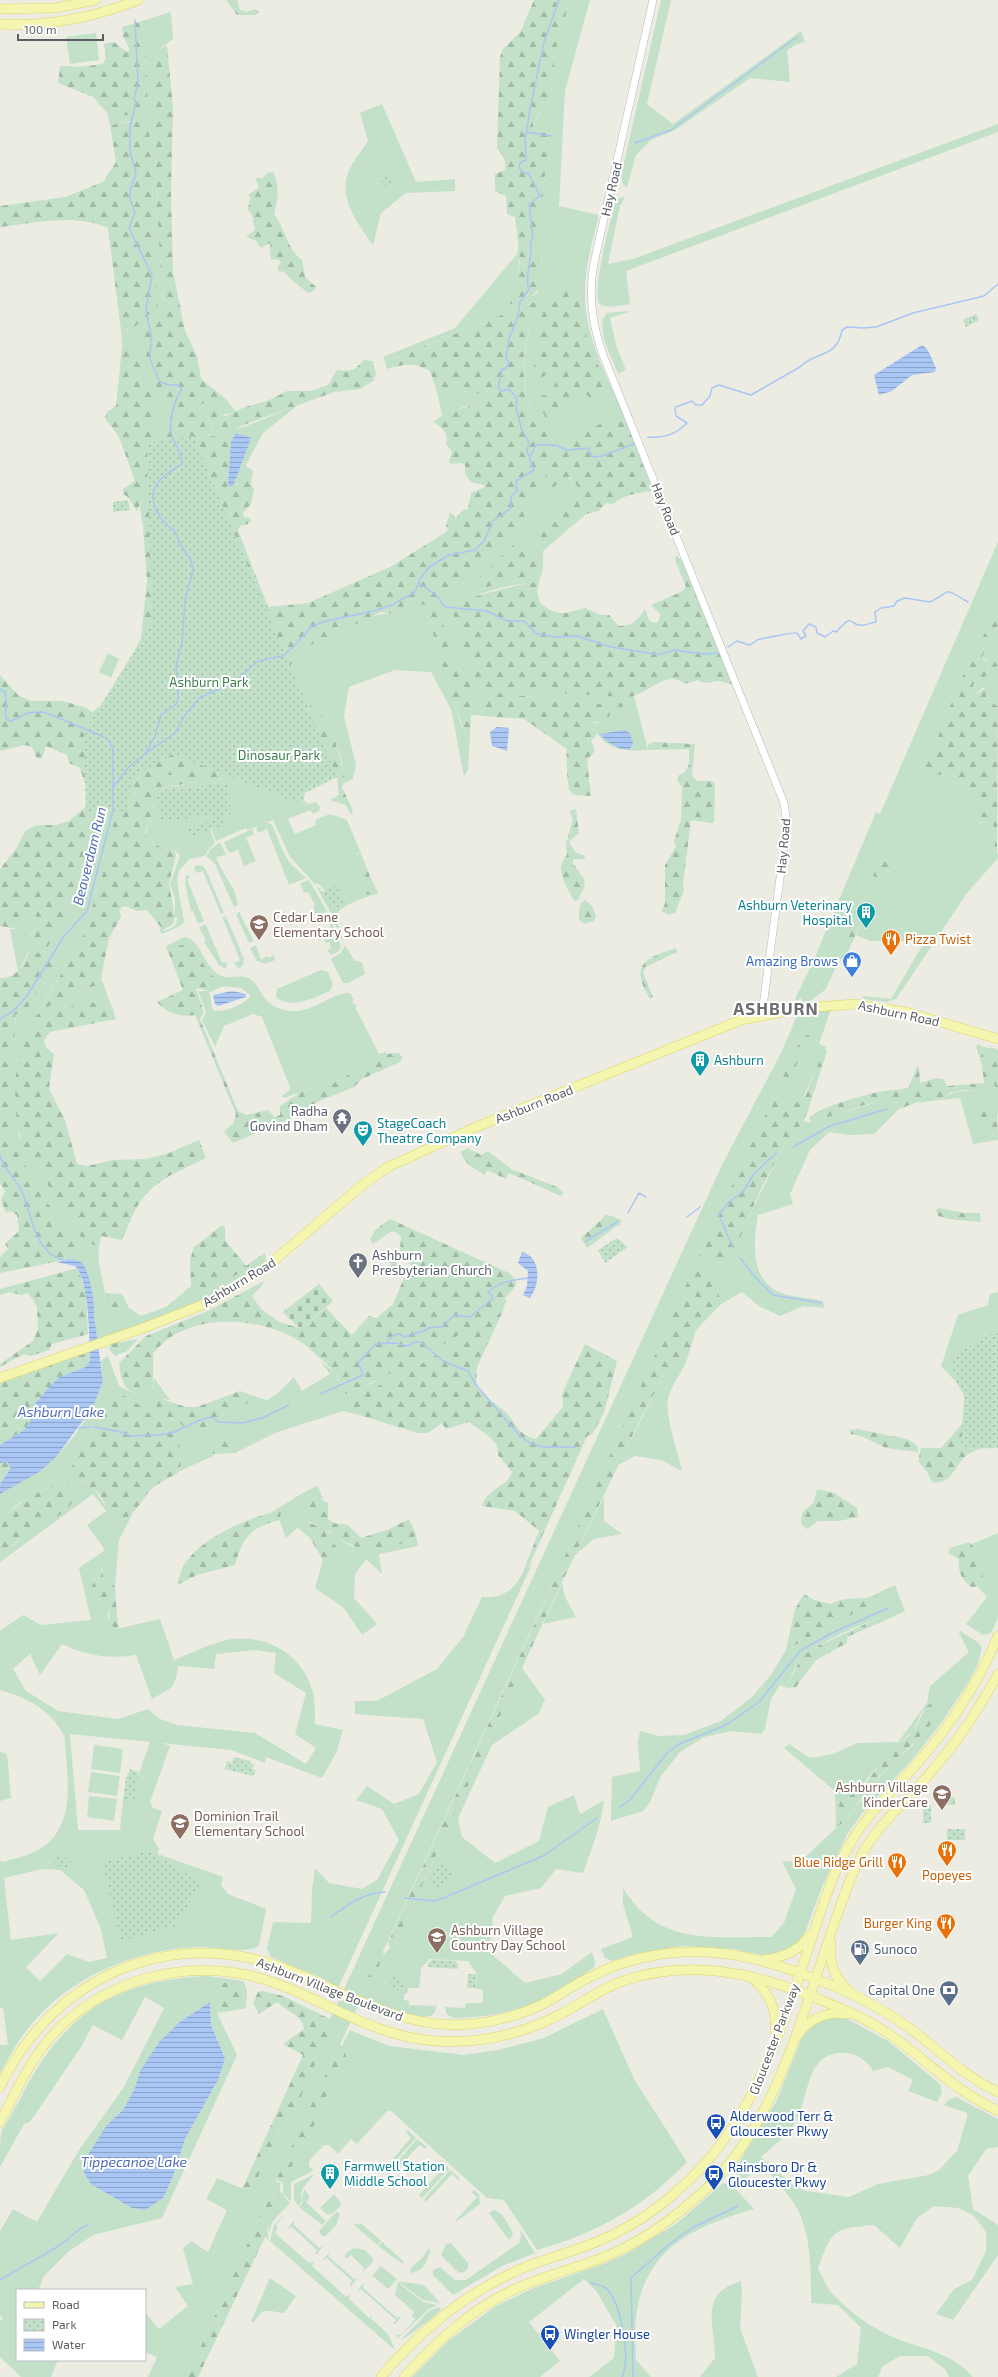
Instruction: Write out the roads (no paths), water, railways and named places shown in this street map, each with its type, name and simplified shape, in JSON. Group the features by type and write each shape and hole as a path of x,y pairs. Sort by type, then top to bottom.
{"main road":[{"path":"0,9 55,8 95,0"},
{"path":"0,24 50,24 110,10 138,0"},
{"name":"Ashburn Road","path":"0,1378 82,1350 196,1308 238,1286 277,1259 371,1178 402,1159 724,1026 762,1014 825,1005 861,1004 906,1012 998,1039"},
{"name":"Gloucester Parkway","path":"381,2377 435,2322 473,2294 516,2271 585,2246 618,2232 657,2208 710,2160 741,2117 760,2079 838,1865 854,1836 864,1822 914,1768 942,1733 970,1691 996,1647 998,1636"},
{"name":"Gloucester Parkway","path":"404,2377 431,2348 455,2327 488,2304 511,2291 544,2277 600,2259 628,2247 659,2228 688,2206 724,2171 746,2140 770,2098 790,2048 832,1928 862,1853 880,1828 944,1757 972,1718 998,1674"},
{"path":"759,1960 781,1957 793,1951 808,1937 817,1922"},
{"path":"832,1928 830,1955 832,1966 844,1987 861,1999"},
{"name":"Ashburn Village Boulevard","path":"0,2087 10,2066 25,2042 57,2008 102,1977 147,1960 192,1954 220,1954 246,1957 285,1968 343,1995 390,2014 426,2023 472,2024 501,2019 531,2009 604,1970 655,1955 711,1952 759,1960 814,1979 861,1999 889,2014 963,2071 998,2092"},
{"name":"Ashburn Village Boulevard","path":"0,2122 27,2073 51,2037 89,2005 114,1990 140,1980 190,1971 233,1972 276,1983 358,2021 397,2035 416,2039 449,2042 479,2040 528,2028 566,2011 599,1991 638,1977 688,1969 730,1971 793,1989 857,2015 895,2039 953,2086 998,2111"},
{"path":"750,1976 767,1993 774,2007 774,2042"},
{"path":"790,2048 804,2026 817,2017 836,2013 857,2015"}],"street":[{"name":"Hay Road","path":"653,0 594,263 591,303 594,327 603,355 784,803 787,825 762,1014"}],"water":[{"path":"922,345 927,349 930,355 936,368 935,372 912,375 892,391 879,395 874,375"},
{"path":"236,433 251,438 233,486 228,486 231,442"},
{"path":"497,727 509,728 507,751 492,746 490,732"},
{"path":"625,730 630,733 633,743 630,749 622,749 614,745 600,734"},
{"path":"232,991 246,994 246,997 218,1006 215,1004 213,995"},
{"path":"522,1252 533,1259 536,1265 536,1286 530,1298 523,1295 527,1286 528,1271 518,1263"},
{"name":"Ashburn Lake","path":"69,1259 81,1262 87,1272 93,1296 94,1316 103,1381 93,1407 56,1457 39,1472 0,1494 0,1484 11,1468 7,1462 0,1463 0,1445 24,1430 30,1422 34,1405 52,1384 60,1377 86,1367 90,1361 88,1310 84,1284 80,1273 75,1266 57,1262"},
{"name":"Tippecanoe Lake","path":"210,2002 211,2025 225,2058 218,2080 185,2139 172,2179 163,2198 145,2210 132,2208 91,2184 84,2173 86,2158 107,2125 123,2110 135,2088 140,2071 160,2041 181,2021"}],"waterway":[{"path":"145,754 175,733 185,715 199,698 236,681 258,661 282,656 292,648 312,626 326,621 374,611 392,605 415,592 420,579 429,567 449,555 475,550 484,541 493,521 511,508 511,496 517,491 516,481 534,470 527,451 529,443 521,428 516,408 517,399 509,389 502,391 498,388 502,370 506,368 509,363 506,358 509,339 518,316 520,302 529,289 527,279 531,253 531,241 533,238 529,204 540,196 529,174 521,171 519,166 521,162 526,160 525,139 531,105 544,42 559,0"},
{"path":"112,788 130,766 145,754 155,736 161,715 176,704 178,698 176,665 182,643 185,600 193,570 191,560 181,546 174,530 169,527 159,515 153,498 154,491 161,479 182,464 181,456 171,432 175,403 179,393 182,390 179,385 169,385 160,382 150,359 151,335 146,310 152,275 129,228 135,212 130,197 136,174 130,151 130,127 136,103 134,98 138,83 135,20"},
{"path":"635,143 671,130 797,37"},
{"path":"527,132 552,136"},
{"path":"648,437 659,437 674,433 687,423 676,416 676,407 692,401 696,405 702,405 710,396 712,388 719,385 751,395 800,367 806,362 830,350 835,346 842,330 847,327 876,327 913,313 984,296 998,284"},
{"path":"530,457 536,445 555,445 567,450 588,448 593,457 602,456 634,444"},
{"path":"419,583 436,595 445,607 487,611 507,621 524,621 537,634 556,637 577,636 611,647 654,654 662,654 674,650 704,654 718,653"},
{"path":"728,647 737,641 749,645 757,640 795,633 797,633 801,639 806,636 803,631 809,624 816,627 817,633 825,637 833,631 836,632 842,625 849,621 859,625 876,622 875,612 881,608 894,606 897,601 905,598 930,602 948,592 951,592 968,602"},
{"name":"Beaverdam Run","path":"0,689 5,692 6,719 11,721 28,713 41,712 49,714 102,736 109,741 113,749 113,810 87,911 64,936 27,996 13,1011 0,1019"},
{"path":"793,1147 830,1126 887,1109"},
{"path":"733,1248 719,1215 730,1201 743,1192 753,1175 776,1153"},
{"name":"Beaverdam Run","path":"0,1155 3,1164 19,1186 24,1196 34,1229 39,1239 52,1255 63,1260"},
{"path":"628,1213 639,1193 646,1197"},
{"path":"687,1217 700,1207"},
{"path":"585,1242 617,1222"},
{"path":"740,1258 755,1277 773,1295 821,1303"},
{"path":"387,1342 394,1335 399,1334 404,1337 431,1327 442,1327 454,1315 470,1317 492,1299 492,1296 488,1292 493,1288 507,1282 528,1278"},
{"path":"320,1394 363,1375 358,1363 376,1344 394,1343 408,1346 415,1342 421,1342 443,1361 468,1371 477,1386 520,1436 530,1443 543,1447 574,1447"},
{"path":"94,1427 121,1432 130,1436 158,1435 172,1433 200,1420 212,1417 218,1422 242,1423 262,1418 289,1405"},
{"path":"79,1428 91,1427"},
{"path":"620,1807 629,1801 667,1753 679,1744 726,1725 759,1702 800,1651 832,1633 888,1608"},
{"path":"405,1898 435,1901 446,1897 545,1855 597,1818"},
{"path":"331,1917 356,1900 370,1894 385,1892"},
{"path":"633,2377 631,2278 672,2242 694,2227 738,2206"},
{"path":"0,2280 64,2243 80,2229 88,2225"},
{"path":"591,2283 602,2286 608,2290 613,2297 621,2320 625,2346 625,2369 622,2377"}],"place":[{"name":"Ashburn Veterinary Hospital","path":"866,929"},
{"name":"Cedar Lane Elementary School","path":"259,941"},
{"name":"Pizza Twist","path":"891,956"},
{"name":"Amazing Brows","path":"852,978"},
{"name":"Ashburn","path":"700,1077"},
{"name":"Radha Govind Dham","path":"342,1135"},
{"name":"StageCoach Theatre Company","path":"363,1147"},
{"name":"Ashburn Presbyterian Church","path":"358,1279"},
{"name":"Ashburn Village KinderCare","path":"942,1811"},
{"name":"Dominion Trail Elementary School","path":"180,1840"},
{"name":"Popeyes","path":"947,1867"},
{"name":"Blue Ridge Grill","path":"897,1879"},
{"name":"Burger King","path":"946,1940"},
{"name":"Ashburn Village Country Day School","path":"437,1954"},
{"name":"Sunoco","path":"860,1966"},
{"name":"Capital One","path":"949,2007"},
{"name":"Alderwood Terr & Gloucester Pkwy","path":"716,2140"},
{"name":"Farmwell Station Middle School","path":"330,2190"},
{"name":"Rainsboro Dr & Gloucester Pkwy","path":"714,2191"},
{"name":"Wingler House","path":"550,2351"}],"district":[{"name":"ASHBURN","path":"776,1008"}],"park label":[{"name":"Ashburn Park","path":"209,682"},
{"name":"Dinosaur Park","path":"279,755"}]}
